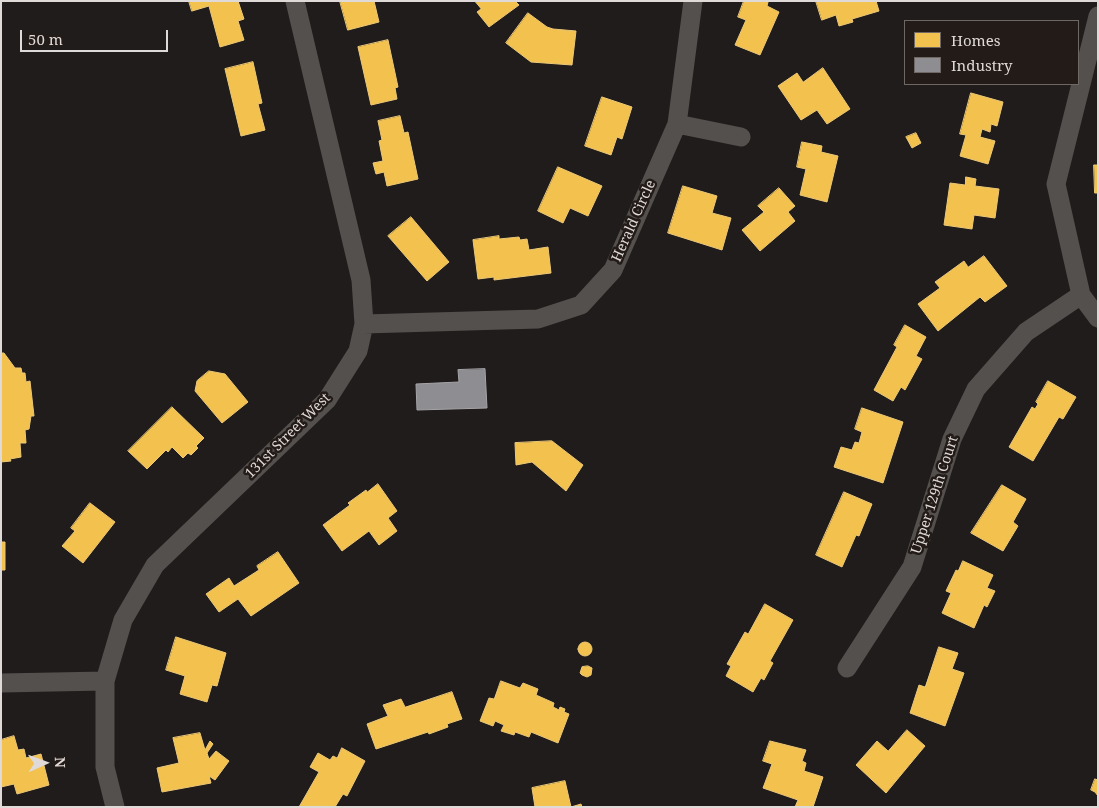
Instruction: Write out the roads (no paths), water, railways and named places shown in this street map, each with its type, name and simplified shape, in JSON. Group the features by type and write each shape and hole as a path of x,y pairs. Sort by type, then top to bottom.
{"street":[{"name":"131st Street West","path":"115,807 105,766 104,681 123,620 155,565 327,400 358,351 364,324 361,280 295,1"},
{"name":"Herald Circle","path":"364,324 538,319 580,306 613,270 677,124 693,1"},
{"path":"1098,16 1056,184 1081,296 1098,318"},
{"path":"677,124 741,136"},
{"name":"Upper 129th Court","path":"847,668 912,567 952,439 976,389 1026,332 1081,296"},
{"path":"1,683 104,681"}]}
